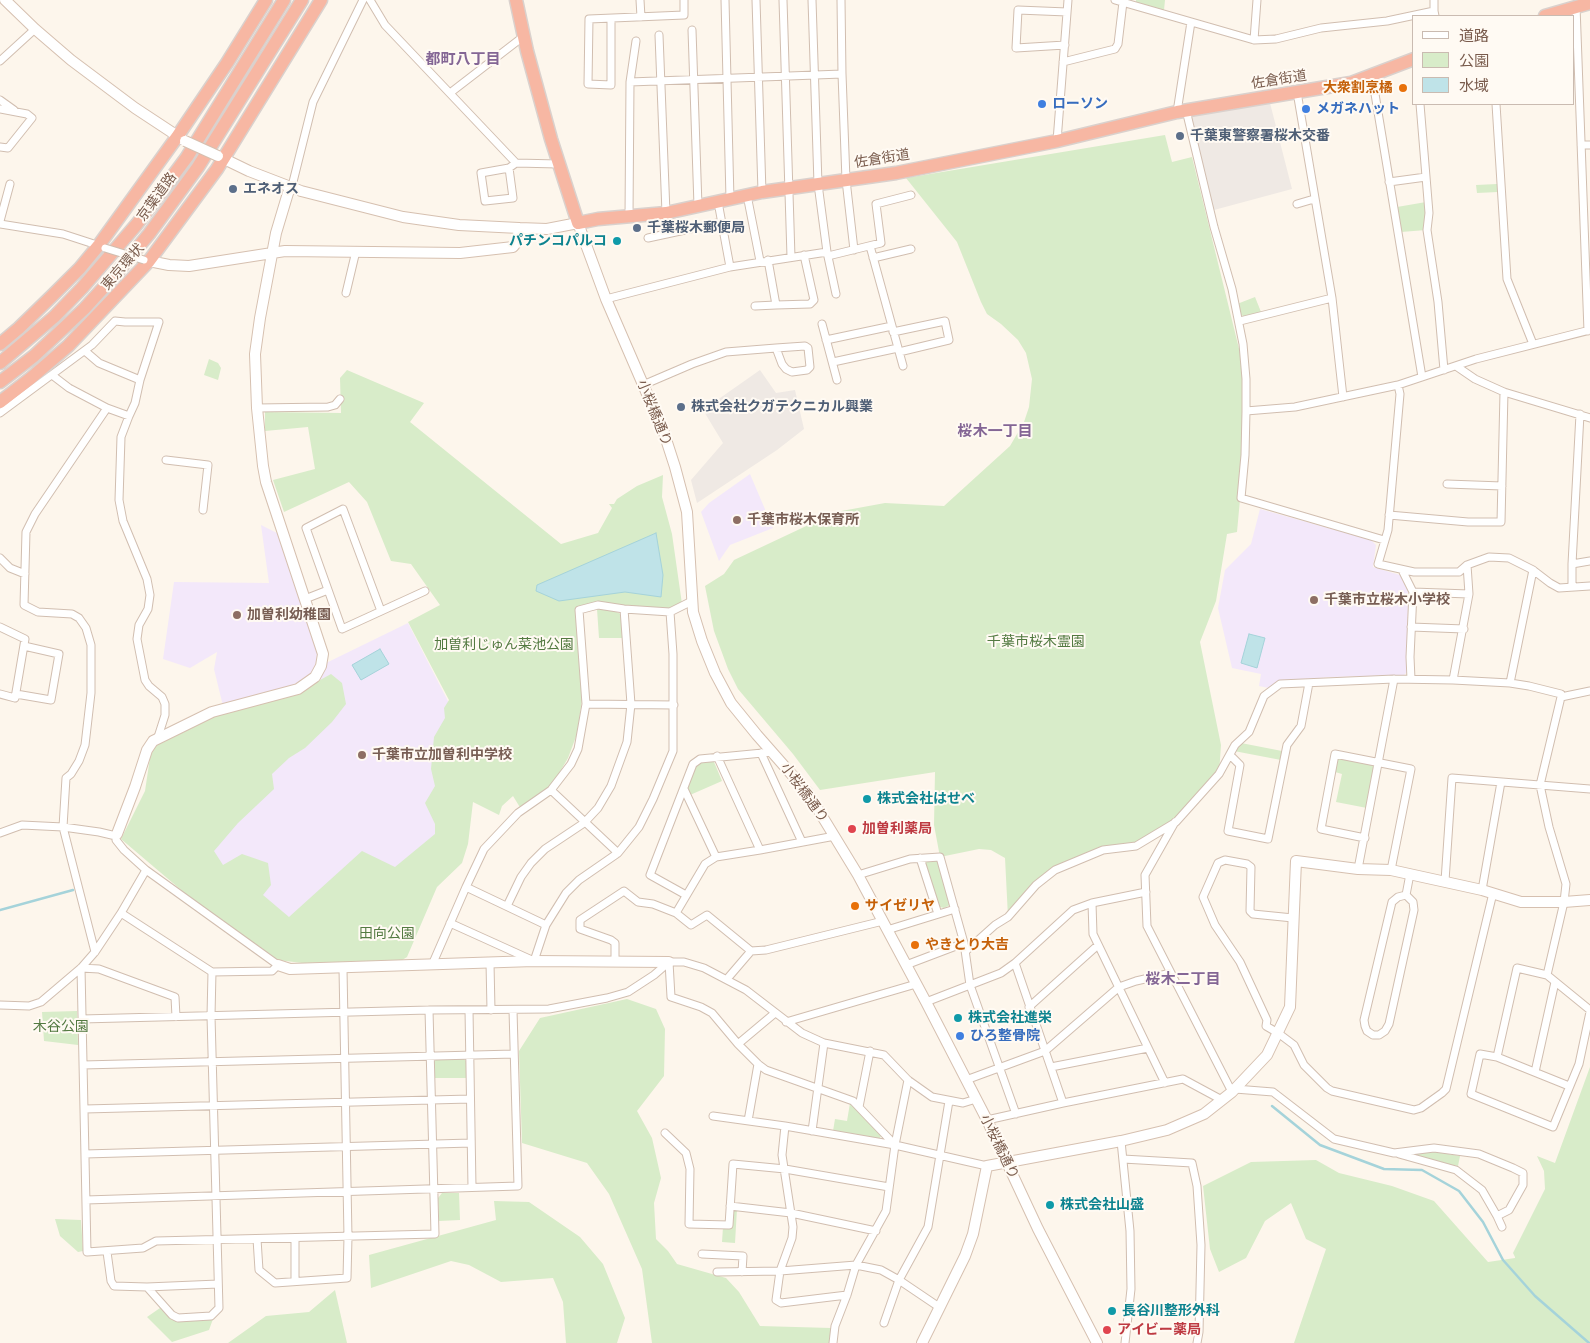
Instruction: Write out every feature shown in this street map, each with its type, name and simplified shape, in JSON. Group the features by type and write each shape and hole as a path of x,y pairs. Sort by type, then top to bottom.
{"highway":[{"path":"0,344 19,328 102,246 181,139 266,0"},
{"name":"京葉道路","path":"0,363 28,341 76,294 137,224 187,157 284,0"},
{"name":"京葉道路","path":"0,382 34,356 84,309 150,234 198,167 302,0"},
{"name":"東京環状","path":"0,402 68,346 147,261 217,169 220,157 321,0"},
{"path":"516,0 558,164 578,223"},
{"path":"1549,15 1590,3"},
{"name":"佐倉街道","path":"578,223 598,218 666,213 762,192 896,173 1057,141 1181,111 1351,83 1412,61"}],"street":[{"path":"5,0 71,60 135,108 181,139 249,171 301,191 403,217 459,225 547,229 578,223"},
{"path":"363,0 313,102 292,186 288,193 276,233 255,354 262,466 323,654 321,666 315,676 298,689 212,712 153,741 116,835 116,840 146,870 278,965 290,969 343,969 534,961 669,962 693,964 727,979 746,990 802,1033 824,1043 884,1055 908,1080 932,1097 963,1103 976,1099"},
{"path":"370,0 385,24 516,163"},
{"path":"640,0 641,18"},
{"path":"611,19 611,85 588,84 589,19 684,15 684,0"},
{"path":"724,0 726,78 722,222 730,267"},
{"path":"756,0 762,192"},
{"path":"783,0 791,257"},
{"path":"812,0 818,184 836,294"},
{"path":"841,0 846,180 854,250"},
{"path":"1057,141 1068,0"},
{"path":"1115,0 1254,40 1276,39 1322,28 1412,17"},
{"path":"1254,40 1257,0"},
{"path":"1434,0 1434,14"},
{"path":"1063,62 1115,49 1118,44 1123,2"},
{"path":"1246,411 1294,407 1398,385 1476,358 1589,331 1586,192 1581,145 1576,6"},
{"path":"1065,45 1016,48 1018,10 1067,12"},
{"path":"1191,22 1181,111 1240,321 1246,370 1246,411 1241,498 1384,540"},
{"path":"0,61 35,29"},
{"path":"692,30 698,206"},
{"path":"659,35 666,213"},
{"path":"450,93 524,36"},
{"path":"629,217 630,82 636,40"},
{"path":"630,82 842,74"},
{"path":"1372,76 1422,377"},
{"path":"1297,92 1332,298 1342,397"},
{"path":"0,100 15,110"},
{"path":"1420,105 1429,214 1427,230 1438,302 1444,370"},
{"path":"1496,105 1507,279 1533,344"},
{"path":"0,109 15,110 32,118 8,148 0,147"},
{"path":"1581,145 1590,145"},
{"path":"509,168 513,198 485,201 480,174 509,168 516,163 558,164"},
{"path":"1389,182 1426,178"},
{"path":"10,184 0,223 64,234 147,261 169,265 189,266 272,252 460,253 503,249 513,247 517,242 518,228"},
{"path":"747,195 776,305"},
{"path":"606,299 730,267 804,255 854,250 881,243 876,204 911,196"},
{"path":"1297,204 1314,199"},
{"path":"648,238 722,222"},
{"name":"小桜橋通り","path":"578,223 606,299 664,433 675,467 687,512 693,612 715,673 731,703 808,793 858,875 987,1120 1038,1229 1097,1343"},
{"path":"870,246 903,366"},
{"path":"873,258 911,249"},
{"path":"346,293 356,251"},
{"path":"755,306 812,302 814,300 804,255"},
{"path":"1240,321 1332,298"},
{"path":"0,414 85,351 115,320 125,322 159,322 140,380 136,403 121,438 119,500 123,521 146,579 150,595 148,608 139,625 137,639 144,680 148,686 162,697 165,704 165,715 158,738"},
{"path":"826,340 945,321 949,340 833,362"},
{"path":"822,324 837,380"},
{"path":"643,385 726,352 776,348 805,346 808,348 810,367 807,370 792,372 786,369 776,348"},
{"path":"85,351 100,363 140,380"},
{"path":"1456,366 1475,379 1504,392 1590,418"},
{"path":"52,375 69,388 107,408 129,416"},
{"path":"1398,385 1400,394 1388,530 1378,564 1402,570 1459,572 1468,564 1489,557 1509,558 1533,570 1559,588 1590,586"},
{"path":"1388,516 1468,522 1501,522 1504,392"},
{"path":"258,408 328,407 340,400"},
{"path":"95,952 63,827 66,778 71,774 79,761 85,745 91,692 91,645 86,628 79,618 72,614 38,612 24,605 26,532 35,514 107,408"},
{"path":"1572,586 1580,414"},
{"path":"166,460 208,465 203,510"},
{"path":"1447,484 1502,486"},
{"path":"381,611 343,509 306,528 342,629 425,591"},
{"path":"0,558 10,568 25,574"},
{"path":"1572,564 1590,561"},
{"path":"1453,680 1470,594 1468,564"},
{"path":"1402,570 1414,592 1411,628 1411,679"},
{"path":"1510,683 1533,570"},
{"path":"305,599 328,590"},
{"path":"1414,592 1470,594"},
{"path":"432,965 484,849 518,813 552,790 571,764 578,749 586,704 579,610 598,606 670,612 692,601"},
{"path":"507,906 521,877 531,862 545,849 584,823 598,808 611,786 627,742 631,704 624,609"},
{"path":"534,961 546,925 566,893 579,880 618,854 639,827 673,751 673,654 670,612"},
{"path":"0,627 25,638 15,698 0,694"},
{"path":"1411,628 1464,629"},
{"path":"16,694 51,700 60,654 24,646"},
{"path":"1358,869 1394,679"},
{"path":"1233,1090 1148,926 1145,874 1176,822 1219,774 1235,745 1249,732 1264,696 1280,684 1411,679 1510,683 1561,694 1561,697"},
{"path":"1230,755 1240,765 1228,831 1268,839 1287,745 1301,726 1309,683"},
{"path":"1561,697 1590,691"},
{"path":"1548,975 1564,902 1566,884 1549,827 1540,785 1561,697"},
{"path":"586,704 674,705"},
{"path":"686,895 650,876 684,790 692,764 700,759 717,756 772,752"},
{"path":"762,753 802,842"},
{"path":"1365,838 1321,829 1335,754 1411,769 1391,870"},
{"path":"717,756 760,850"},
{"path":"1445,881 1452,778 1590,789"},
{"path":"1482,890 1501,782"},
{"path":"552,790 618,854"},
{"path":"684,790 716,857"},
{"path":"906,965 965,947 1008,917 1036,885 1055,870 1104,850 1136,846 1176,822"},
{"path":"0,833 22,825 63,827 116,835"},
{"path":"676,913 705,864 716,857 835,836"},
{"path":"858,875 910,859 940,857 965,947 970,985 1016,1114"},
{"path":"920,858 938,914"},
{"path":"1293,918 1253,914 1250,911 1251,867 1247,864 1225,860 1218,863 1203,897 1215,925 1240,962 1267,1020 1266,1026 1294,1045 1304,1065 1332,1091 1414,1110 1421,1108 1446,1089 1494,893"},
{"path":"714,1116 895,1145 987,1166 1121,1141 1167,1130 1204,1114 1233,1090 1268,1055 1290,1007 1296,861 1358,869 1391,870 1482,890 1521,902 1590,900"},
{"path":"0,1005 29,1006 41,1002 81,968 95,952 122,912 146,870"},
{"path":"1406,894 1410,874"},
{"path":"466,887 546,925"},
{"path":"615,961 615,943 580,929 580,920 624,891 638,902 653,904 676,913 691,925 707,915 751,951 766,950 885,926 938,914 955,908"},
{"path":"926,1002 1001,973 1015,963 1073,910 1092,903 1146,892"},
{"path":"1406,894 1413,902 1414,910 1389,1024 1385,1031 1373,1035 1367,1031 1364,1026 1364,1020 1392,902 1398,896 1406,894"},
{"path":"1092,903 1093,934 1165,1083"},
{"path":"122,912 212,972 272,971 278,965"},
{"path":"450,922 534,961"},
{"path":"1029,1007 1098,945"},
{"path":"727,979 751,951"},
{"path":"82,1019 429,1010 549,1009 608,998 628,992 669,962"},
{"path":"669,962 671,997 701,1007 712,1014 738,1044 766,1070 853,1101 895,1145"},
{"path":"490,963 491,1010"},
{"path":"1015,963 1063,1103"},
{"path":"81,968 99,970 175,997 176,1017"},
{"path":"81,968 87,1252 143,1248 156,1241 435,1234 429,1010"},
{"path":"1498,1057 1517,968 1548,975 1590,1011 1578,1064 1569,1086 1552,1127 1471,1094 1480,1054 1498,1057 1569,1086"},
{"path":"257,1239 259,1270 275,1284 347,1278 348,1237 343,969"},
{"path":"147,1287 172,1315 178,1318 211,1316 219,1308 211,1016 212,972"},
{"path":"966,1080 1045,1051 1119,986 1171,973"},
{"path":"1535,1072 1555,982"},
{"path":"786,1022 916,984"},
{"path":"469,1010 472,1187"},
{"path":"86,1200 518,1186 513,1010"},
{"path":"738,1044 775,1014"},
{"path":"812,1131 824,1043"},
{"path":"1051,1067 1148,1048"},
{"path":"859,1107 870,1051"},
{"path":"83,1065 514,1054"},
{"path":"748,1121 758,1064"},
{"path":"987,1120 1183,1079 1222,1100"},
{"path":"833,1343 835,1326 856,1265 886,1211 895,1145 908,1080"},
{"path":"1233,1090 1272,1092 1334,1139 1394,1152 1456,1170 1482,1190 1502,1227"},
{"path":"85,1109 470,1099"},
{"path":"884,1323 899,1280 928,1227 950,1101"},
{"path":"785,1126 782,1155 786,1169 793,1227 792,1238 780,1272 776,1300 781,1303 847,1295"},
{"path":"665,1133 686,1153 690,1169 689,1224 729,1225 733,1164 786,1169 889,1187"},
{"path":"1121,1141 1130,1231 1130,1289 1124,1343"},
{"path":"85,1154 471,1144"},
{"path":"1394,1152 1434,1148 1479,1154 1523,1173 1523,1185 1509,1210 1497,1216"},
{"path":"1123,1159 1192,1163 1197,1186 1201,1245 1199,1332 1197,1343"},
{"path":"922,1343 965,1256 973,1234 987,1166"},
{"path":"730,1206 791,1213 876,1231"},
{"path":"294,1238 295,1281"},
{"path":"107,1252 111,1281 114,1286 147,1287 218,1284"},
{"path":"702,1254 743,1256 742,1272"},
{"path":"716,1272 780,1272 856,1265 881,1270 939,1307"}],"shaded area":[{"path":"1270,103 1292,189 1214,210 1189,114"},
{"path":"760,370 776,393 795,390 804,429 777,450 697,503 691,480 723,443 703,410"},
{"name":"千葉市桜木保育所","path":"750,474 773,528 730,545 719,561 701,512 709,503"},
{"name":"千葉市立桜木小学校","path":"1260,509 1371,540 1376,545 1373,567 1400,575 1408,592 1407,672 1404,675 1331,677 1280,681 1269,688 1259,686 1261,674 1232,668 1218,608 1225,570 1251,544"},
{"name":"加曽利幼稚園","path":"261,525 277,533 316,647 315,667 309,677 276,693 223,706 214,669 217,652 190,668 163,659 174,582 269,583"},
{"name":"千葉市立加曽利中学校","path":"408,623 454,713 438,843 290,935 196,845 312,697 322,665"}],"green space":[{"path":"1136,0 1165,0 1164,10 1136,4"},
{"name":"千葉市桜木霊園","path":"1165,135 1172,162 1192,157 1243,365 1244,456 1237,532 1227,534 1216,601 1200,642 1221,745 1219,774 1176,822 1136,846 1103,850 1055,870 1008,917 1005,858 991,850 979,849 940,857 934,825 935,772 820,790 793,754 738,689 728,669 714,631 705,586 724,574 734,560 836,512 885,503 944,506 1010,446 1024,422 1029,407 1032,379 1026,353 1018,340 987,314 957,242 906,178"},
{"path":"1497,184 1498,192 1477,193 1476,185"},
{"path":"1426,202 1426,230 1401,232 1397,207"},
{"path":"1255,297 1261,312 1245,317 1241,315 1237,304"},
{"path":"209,359 218,363 221,368 218,380 204,375"},
{"name":"加曽利じゅん菜池公園","path":"347,370 424,403 410,422 561,544 598,533 612,508 609,504 614,504 617,499 637,486 663,475 662,497 672,534 682,604 670,610 650,607 598,605 576,608 582,700 577,734 568,758 550,789 521,809 513,796 502,806 499,815 473,802 468,844 462,863 437,887 407,957 399,962 302,963 278,960 187,895 121,839 145,791 151,751 165,736 212,717 279,697 311,685 331,674 342,683 346,704 332,722 305,748 289,758 272,774 274,789 238,823 214,851 223,865 242,854 268,863 271,885 263,895 289,917 362,851 395,867 435,834 435,824 425,803 435,786 431,769 434,737 445,718 444,708 449,700 408,622 440,605 411,564 391,561 367,502 349,482 284,512 273,480 315,469 308,427 265,431 265,412 341,413 340,378"},
{"path":"597,609 614,611 621,614 622,638 599,638"},
{"path":"1241,743 1282,751 1281,760 1234,751"},
{"path":"1338,758 1375,766 1367,808 1336,802 1342,774 1335,772"},
{"path":"702,762 714,762 722,781 690,795 686,787 695,766"},
{"path":"935,860 939,862 952,904 944,908 940,907 926,866 926,862"},
{"path":"627,999 656,1009 665,1029 664,1076 637,1111 652,1138 661,1178 654,1203 656,1239 677,1264 726,1278 739,1292 760,1326 831,1328 829,1343 652,1343 642,1269 609,1194 587,1163 522,1143 519,1051 540,1018"},
{"name":"木谷公園","path":"77,1011 78,1045 44,1041 42,1012"},
{"path":"437,1058 463,1058 467,1062 467,1078 434,1078 434,1062"},
{"path":"1590,1067 1590,1343 1294,1343 1326,1249 1306,1239 1291,1203 1265,1221 1246,1258 1219,1272 1210,1249 1203,1186 1251,1162 1316,1160 1339,1173 1392,1186 1434,1201 1488,1262 1515,1258 1513,1253 1545,1189 1544,1171 1537,1156 1555,1163"},
{"path":"850,1103 882,1135 879,1139 833,1131 835,1119 847,1121"},
{"path":"1436,1152 1460,1156 1458,1166 1416,1157 1416,1153"},
{"path":"442,1193 459,1193 460,1220 439,1221 438,1198"},
{"path":"494,1201 529,1202 580,1237 603,1264 625,1318 617,1343 566,1343 563,1302 553,1278 501,1282 469,1265 451,1261 371,1288 369,1255 496,1220"},
{"path":"735,1208 737,1209 735,1243 722,1242 723,1227"},
{"path":"55,1219 81,1220 83,1251 78,1252 60,1236"},
{"path":"335,1290 347,1343 228,1343 266,1316 309,1312"},
{"path":"160,1308 172,1320 213,1319 209,1330 172,1342 147,1317"}],"water":[{"path":"656,533 663,575 661,597 625,592 559,601 536,591 537,585"},
{"path":"1249,634 1265,638 1257,668 1241,663"},
{"path":"380,649 389,664 361,680 352,665"}],"waterway":[{"path":"0,910 73,890"},
{"path":"1272,1106 1320,1145 1384,1169 1422,1170 1459,1191 1483,1222 1503,1260 1535,1296 1589,1343"}],"place":[{"name":"大衆割烹橘","path":"1403,88"},
{"name":"ローソン","path":"1042,104"},
{"name":"メガネハット","path":"1306,109"},
{"name":"千葉東警察署桜木交番","path":"1180,136"},
{"name":"エネオス","path":"233,189"},
{"name":"千葉桜木郵便局","path":"637,228"},
{"name":"パチンコパルコ","path":"617,241"},
{"name":"株式会社クガテクニカル興業","path":"681,407"},
{"name":"千葉市桜木保育所","path":"737,520"},
{"name":"千葉市立桜木小学校","path":"1314,600"},
{"name":"加曽利幼稚園","path":"237,615"},
{"name":"千葉市立加曽利中学校","path":"362,755"},
{"name":"株式会社はせべ","path":"867,799"},
{"name":"加曽利薬局","path":"852,829"},
{"name":"サイゼリヤ","path":"855,906"},
{"name":"やきとり大吉","path":"915,945"},
{"name":"株式会社進栄","path":"958,1018"},
{"name":"ひろ整骨院","path":"960,1036"},
{"name":"株式会社山盛","path":"1050,1205"},
{"name":"長谷川整形外科","path":"1112,1311"},
{"name":"アイビー薬局","path":"1107,1330"}],"district":[{"name":"都町八丁目","path":"463,60"},
{"name":"桜木一丁目","path":"995,432"},
{"name":"桜木二丁目","path":"1183,980"}],"park label":[{"name":"田向公園","path":"387,934"}]}
